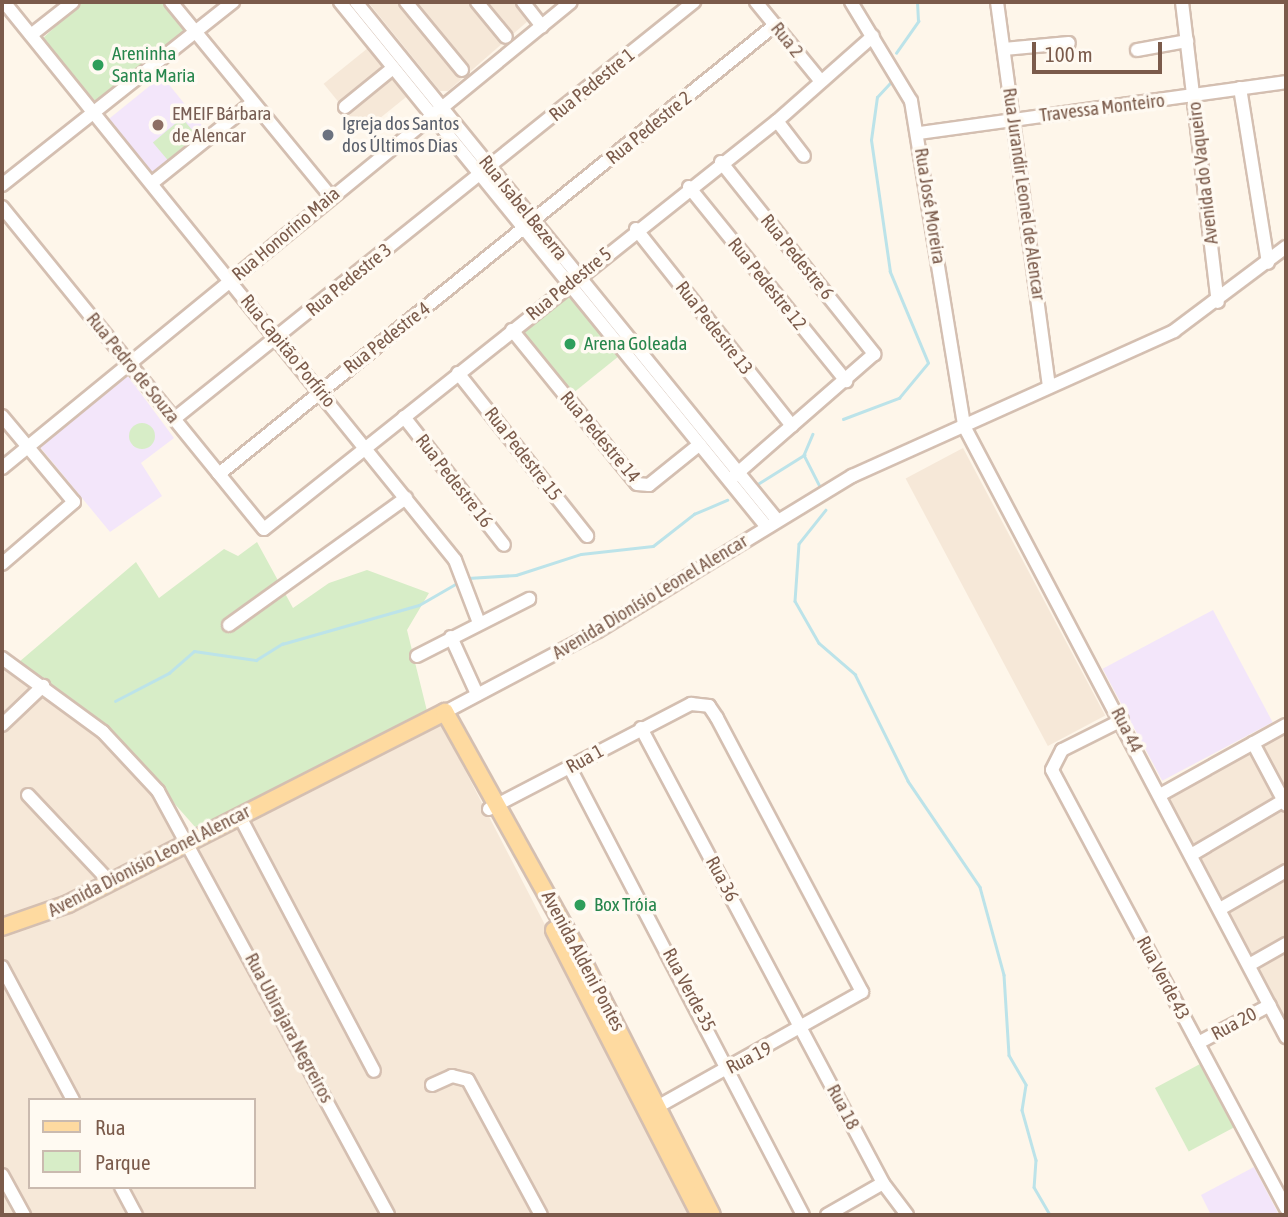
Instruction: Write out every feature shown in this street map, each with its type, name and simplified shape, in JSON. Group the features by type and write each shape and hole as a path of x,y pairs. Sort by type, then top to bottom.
{"main road":[{"name":"Avenida Dionísio Leonel Alencar","path":"3,925 110,883 189,840 440,714"},
{"name":"Avenida Aldeni Pontes","path":"440,714 659,1106 712,1215"},
{"name":"Avenida Aldeni Pontes","path":"493,807 700,1215"}],"street":[{"name":"Rua Capitão Porfírio","path":"4,2 278,337 455,561 459,579 478,623"},
{"path":"31,35 73,2"},
{"path":"171,2 331,197"},
{"path":"2,185 233,2"},
{"name":"Rua Isabel Bezerra","path":"340,2 371,30 771,523"},
{"name":"Rua Isabel Bezerra","path":"356,2 393,68 437,112"},
{"path":"406,2 462,70"},
{"path":"477,2 506,37"},
{"path":"523,2 542,26"},
{"name":"Rua Honorino Maia","path":"2,468 572,2"},
{"name":"Rua Pedestre 1","path":"485,172 694,2"},
{"name":"Rua 2","path":"755,2 819,79"},
{"name":"Rua José Moreira","path":"851,2 901,76 919,133 964,426"},
{"name":"Rua Jurandir Leonel de Alencar","path":"998,2 1049,386"},
{"name":"Avenida do Vaqueiro","path":"1182,2 1218,302"},
{"name":"Rua Pedestre 2","path":"529,226 775,26"},
{"name":"Rua Pedestre 5","path":"264,529 636,229 777,121 819,79 873,36"},
{"path":"1136,50 1187,41"},
{"path":"1004,49 1069,43"},
{"path":"345,107 393,68"},
{"name":"Travessa Monteiro","path":"919,133 1286,82"},
{"path":"1240,88 1268,263"},
{"path":"152,183 253,102"},
{"path":"777,121 804,156"},
{"name":"Rua Pedestre 6","path":"721,162 874,352 846,381"},
{"name":"Rua Pedestre 3","path":"174,418 485,172"},
{"name":"Rua Pedestre 12","path":"689,187 846,381"},
{"name":"Rua Pedro de Souza","path":"2,207 264,529"},
{"name":"Rua Pedestre 4","path":"219,474 529,226"},
{"name":"Rua Pedestre 13","path":"636,229 792,426"},
{"name":"Avenida Dionísio Leonel Alencar","path":"440,714 598,631 771,523 893,456 1174,331 1218,302 1286,247"},
{"name":"Rua Isabel Bezerra","path":"573,281 699,444 733,477"},
{"name":"Rua Pedestre 14","path":"512,330 637,484 649,485 699,444"},
{"name":"Rua Pedestre 15","path":"458,373 587,536"},
{"path":"733,477 846,381"},
{"path":"2,416 72,497 71,509 2,564"},
{"name":"Rua Pedestre 16","path":"404,417 504,545"},
{"name":"Rua 44","path":"964,426 1284,1028"},
{"path":"229,625 406,498"},
{"path":"417,656 528,599"},
{"path":"451,637 477,694"},
{"name":"Rua Ubirajara Negreiros","path":"2,658 43,686 134,761 189,840 388,1215"},
{"path":"2,725 43,686"},
{"name":"Rua 19","path":"659,1106 803,1031 839,1010 862,992 709,706 680,708"},
{"name":"Rua 1","path":"493,807 680,708"},
{"name":"Rua Verde 43","path":"1122,720 1062,750 1053,760 1054,775 1286,1208"},
{"path":"1160,795 1286,725"},
{"name":"Rua 36","path":"642,728 803,1031"},
{"path":"1191,855 1285,801 1253,743"},
{"name":"Rua Verde 35","path":"570,768 730,1068 803,1215"},
{"path":"28,795 110,883"},
{"path":"239,815 374,1071"},
{"path":"1220,909 1286,871"},
{"path":"1249,965 1286,944"},
{"path":"2,967 72,1098"},
{"name":"Rua 20","path":"1198,1043 1270,1005"},
{"name":"Rua 18","path":"803,1031 883,1183 906,1215"},
{"path":"432,1085 452,1076 468,1080 541,1215"},
{"path":"2,1177 24,1215"},
{"path":"827,1215 883,1183"},
{"path":"122,1189 136,1215"}],"shaded area":[{"path":"368,2 514,2 529,20 448,91 440,91"},
{"path":"368,48 407,96 363,132 324,84"},
{"name":"EMEIF Bárbara de Alencar","path":"162,76 206,130 153,173 109,119"},
{"path":"128,376 174,438 141,463 162,496 110,532 40,447"},
{"path":"963,448 1105,716 1048,746 906,479"},
{"path":"1213,610 1273,722 1162,781 1103,669"},
{"path":"2,658 87,712 156,787 193,840 437,716 695,1215 2,1215"},
{"path":"1286,725 1286,1037 1160,795"},
{"path":"1254,1167 1279,1215 1211,1215 1201,1195"}],"green space":[{"name":"Areninha Santa Maria","path":"82,2 164,2 186,29 96,102 42,39"},
{"path":"182,118 197,136 168,160 153,142"},
{"name":"Arena Goleada","path":"568,293 619,356 572,394 521,331"},
{"path":"142,423 151,427 155,436 151,445 142,449 133,445 129,436 133,427"},
{"path":"257,542 293,608 329,583 367,570 429,593 407,630 428,715 196,828 105,725 19,662 136,562 159,598 224,549 238,556"},
{"path":"1200,1064 1234,1128 1189,1152 1155,1088"}],"waterway":[{"path":"896,53 918,21 917,2"},
{"path":"843,419 899,398 928,363 890,272 871,140 877,97 893,80"},
{"path":"813,434 804,455 819,485"},
{"path":"756,485 804,455"},
{"path":"468,578 516,575 581,554 653,546 694,514 727,500"},
{"path":"826,510 799,544 795,601 819,643 855,674 908,781 980,887 1004,975 1009,1055 1026,1085 1022,1110 1036,1160 1034,1187 1050,1215"},
{"path":"115,701 169,673 194,651 256,660 282,644 419,605 459,582"}],"place":[{"name":"Areninha Santa Maria","path":"98,65"},
{"name":"EMEIF Bárbara de Alencar","path":"158,125"},
{"name":"Igreja dos Santos dos Últimos Dias","path":"328,135"},
{"name":"Arena Goleada","path":"570,344"},
{"name":"Box Tróia","path":"580,905"}]}
